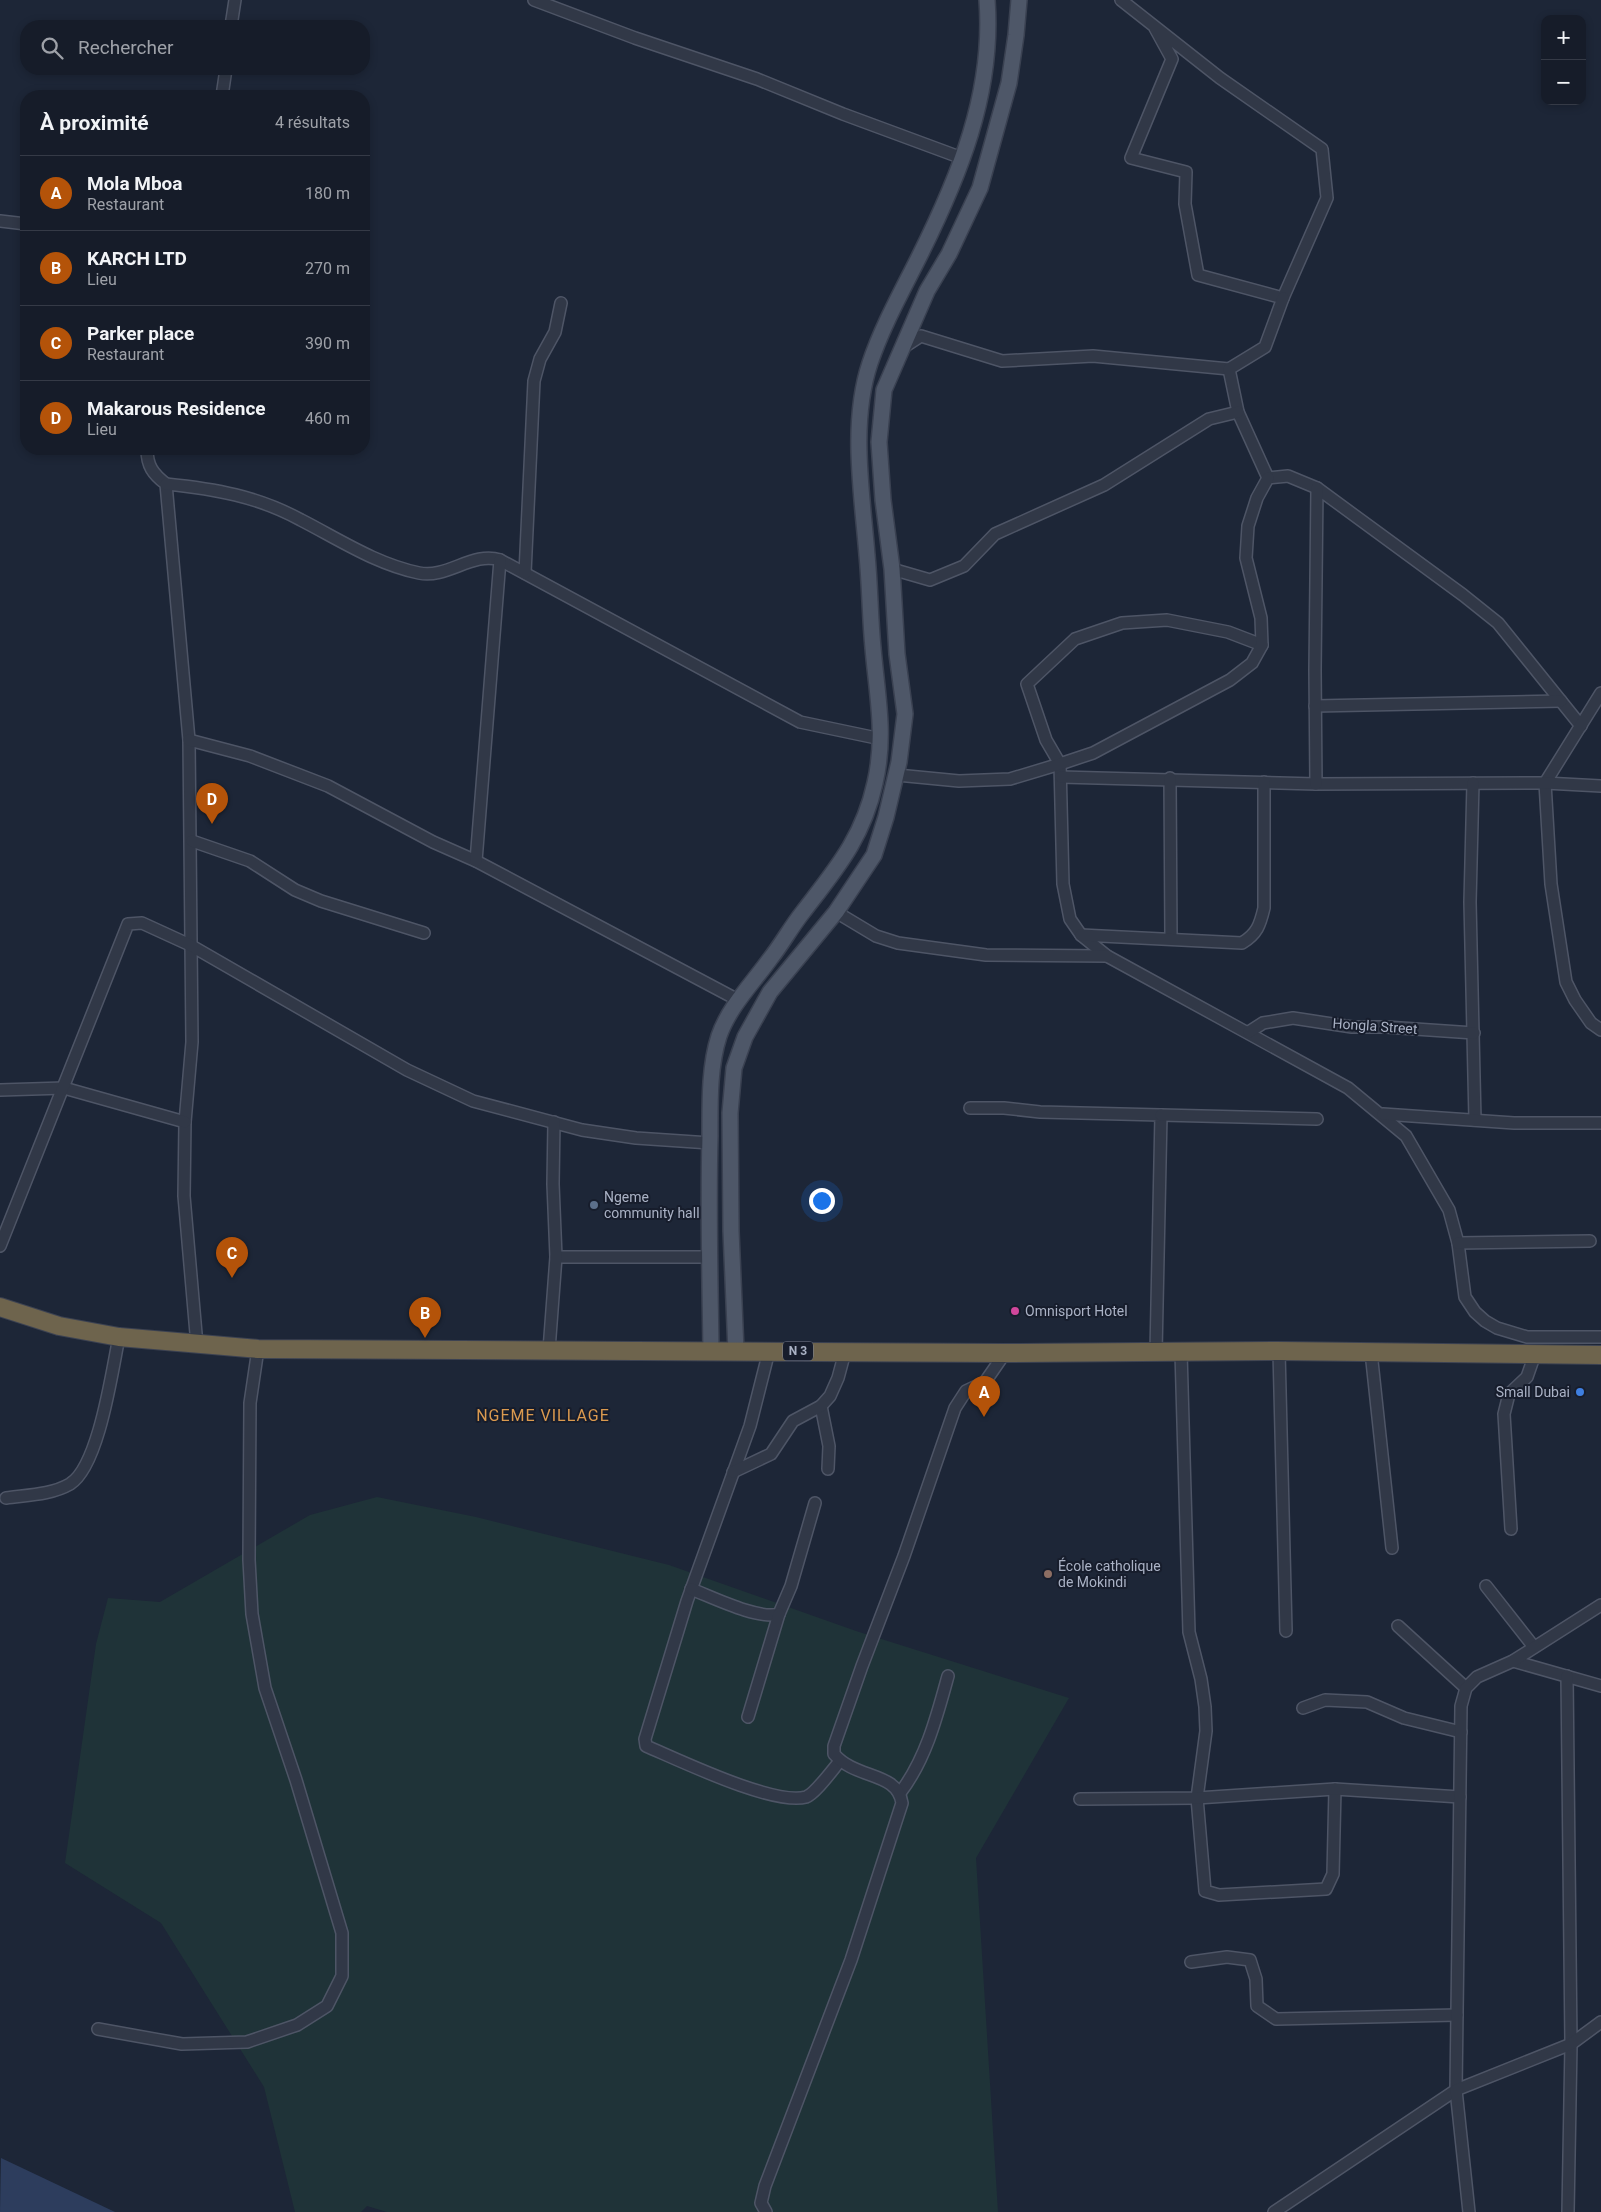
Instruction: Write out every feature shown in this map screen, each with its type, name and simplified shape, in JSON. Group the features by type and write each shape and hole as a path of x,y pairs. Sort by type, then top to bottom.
{"highway":[{"name":"N 3","path":"0,1307 59,1326 119,1337 197,1345 258,1348 1005,1353 1371,1352 1601,1355"}],"main road":[{"path":"711,1351 710,1143 712,1075 719,1036 738,1000 840,865 861,829 875,783 881,739 880,694 873,651 862,502 860,442 863,398 869,364 956,178 985,82 989,25 987,0"},
{"path":"736,1351 731,1222 730,1113 734,1068 745,1036 770,992 836,912 874,856 897,775 905,714 897,654 892,569 883,500 879,442 884,390 927,292 980,188 1009,83 1019,0"}],"street":[{"path":"233,20 235,0"},
{"path":"534,0 634,38 757,79 843,114 962,158"},
{"path":"900,350 921,336 1002,361 1093,356 1229,369 1265,347 1283,298 1327,198 1322,149 1263,109 1155,28 1121,0"},
{"path":"1155,28 1172,59 1131,158 1186,172 1185,204 1198,275 1283,298"},
{"path":"223,90 225,75"},
{"path":"0,222 20,224"},
{"path":"525,573 534,381 540,359 554,332 561,303"},
{"path":"1229,369 1238,412 1268,478"},
{"path":"892,569 930,580 964,566 995,534 1104,485 1209,418 1238,412"},
{"path":"147,455 147,461 154,475 166,484 214,488 252,498 300,519 376,559 402,570 428,575 476,560 493,558 500,560 800,722 881,739"},
{"path":"1268,478 1288,476 1317,488 1498,623 1581,726"},
{"path":"897,775 959,781 1010,779 1093,754 1230,680 1252,663 1262,645 1261,618 1246,558 1248,526 1257,498 1268,478"},
{"path":"166,484 189,740 192,841 190,945 192,1042 185,1122 184,1196 197,1345"},
{"path":"1316,784 1317,488"},
{"path":"476,861 500,560"},
{"path":"1262,645 1228,632 1167,620 1122,623 1074,639 1027,684 1046,740 1060,764 1063,884 1070,919 1081,935 1106,956 1249,1032 1348,1088 1383,1114 1406,1136 1449,1210 1458,1243 1465,1297 1475,1312 1485,1321 1497,1328 1527,1337 1601,1337"},
{"path":"1601,693 1545,783 1551,884 1566,982 1575,1000 1591,1023 1601,1030"},
{"path":"1315,706 1561,701"},
{"path":"189,740 250,756 328,786 434,842 476,861 738,1000"},
{"path":"1061,777 1170,778 1316,784 1545,783 1601,786"},
{"path":"1170,778 1172,938"},
{"path":"1081,935 1172,938 1242,943 1253,936 1260,924 1264,908 1264,782"},
{"path":"1473,783 1470,902 1475,1120"},
{"path":"192,841 250,862 295,890 321,901 424,933"},
{"path":"836,912 876,936 898,944 986,955 1106,956"},
{"path":"0,1246 128,924 142,923 190,945 408,1070 473,1101 582,1130 636,1138 710,1143"},
{"name":"Hongla Street","path":"1249,1032 1263,1023 1293,1018 1352,1027 1386,1027 1474,1033"},
{"path":"0,1090 64,1088 185,1122"},
{"path":"970,1108 1004,1108 1040,1112 1317,1119"},
{"path":"1383,1114 1475,1120 1601,1123"},
{"path":"1156,1352 1161,1115"},
{"path":"549,1350 556,1257 552,1184 554,1122"},
{"path":"1458,1243 1590,1241"},
{"path":"556,1257 710,1257"},
{"path":"6,1498 45,1493 70,1484 86,1468 94,1449 119,1337"},
{"path":"98,2029 182,2044 247,2042 297,2025 327,2006 342,1976 342,1933 296,1780 265,1688 252,1614 248,1550 250,1403 258,1348"},
{"path":"769,1351 750,1426 691,1589 656,1699 645,1739 646,1746 758,1791 791,1799 808,1796 840,1761"},
{"path":"733,1472 771,1454 793,1421 820,1406 830,1396 838,1378 845,1352"},
{"path":"1181,1352 1189,1632 1201,1678 1206,1731 1197,1798 1205,1892 1220,1895 1326,1889 1333,1874 1335,1789"},
{"path":"1279,1352 1286,1631"},
{"path":"1371,1352 1392,1548"},
{"path":"766,2212 761,2203 765,2186 851,1960 902,1803 900,1793 893,1784 853,1770 834,1754 834,1746 904,1556 955,1408 966,1391 985,1382 1005,1353"},
{"path":"1511,1529 1504,1414 1510,1394 1527,1377 1535,1354"},
{"path":"820,1406 830,1446 828,1468"},
{"path":"748,1717 779,1614 797,1569 815,1503"},
{"path":"1486,1586 1534,1647"},
{"path":"691,1589 753,1611 771,1616 779,1614"},
{"path":"1469,2212 1456,2090 1461,1706 1466,1688 1477,1677 1513,1661 1599,1610"},
{"path":"1398,1626 1466,1688"},
{"path":"1513,1661 1601,1686"},
{"path":"900,1793 913,1776 928,1739 948,1676"},
{"path":"1567,1676 1571,2044 1568,2212"},
{"path":"1303,1708 1325,1700 1367,1702 1404,1718 1461,1732"},
{"path":"1080,1799 1197,1798 1335,1789 1460,1797"},
{"path":"1191,1962 1227,1957 1250,1960 1256,1979 1257,2006 1276,2019 1457,2015"},
{"path":"1274,2212 1456,2090 1571,2044 1601,2022"}],"green space":[{"path":"377,1497 476,1517 669,1565 856,1631 1069,1698 976,1858 998,2212 387,2212 367,2206 361,2212 295,2212 264,2087 161,1923 65,1863 96,1644 108,1598 160,1602 310,1515"}],"water":[{"path":"1,2158 115,2212 0,2212"}],"place":[{"name":"Makarous Residence","path":"212,824"},
{"name":"Ngeme community hall","path":"594,1205"},
{"name":"Parker place","path":"232,1278"},
{"name":"Omnisport Hotel","path":"1015,1311"},
{"name":"KARCH LTD","path":"425,1338"},
{"name":"Small Dubai","path":"1580,1392"},
{"name":"Mola Mboa","path":"984,1417"},
{"name":"École catholique de Mokindi","path":"1048,1574"}],"district":[{"name":"NGEME VILLAGE","path":"543,1415"}]}
